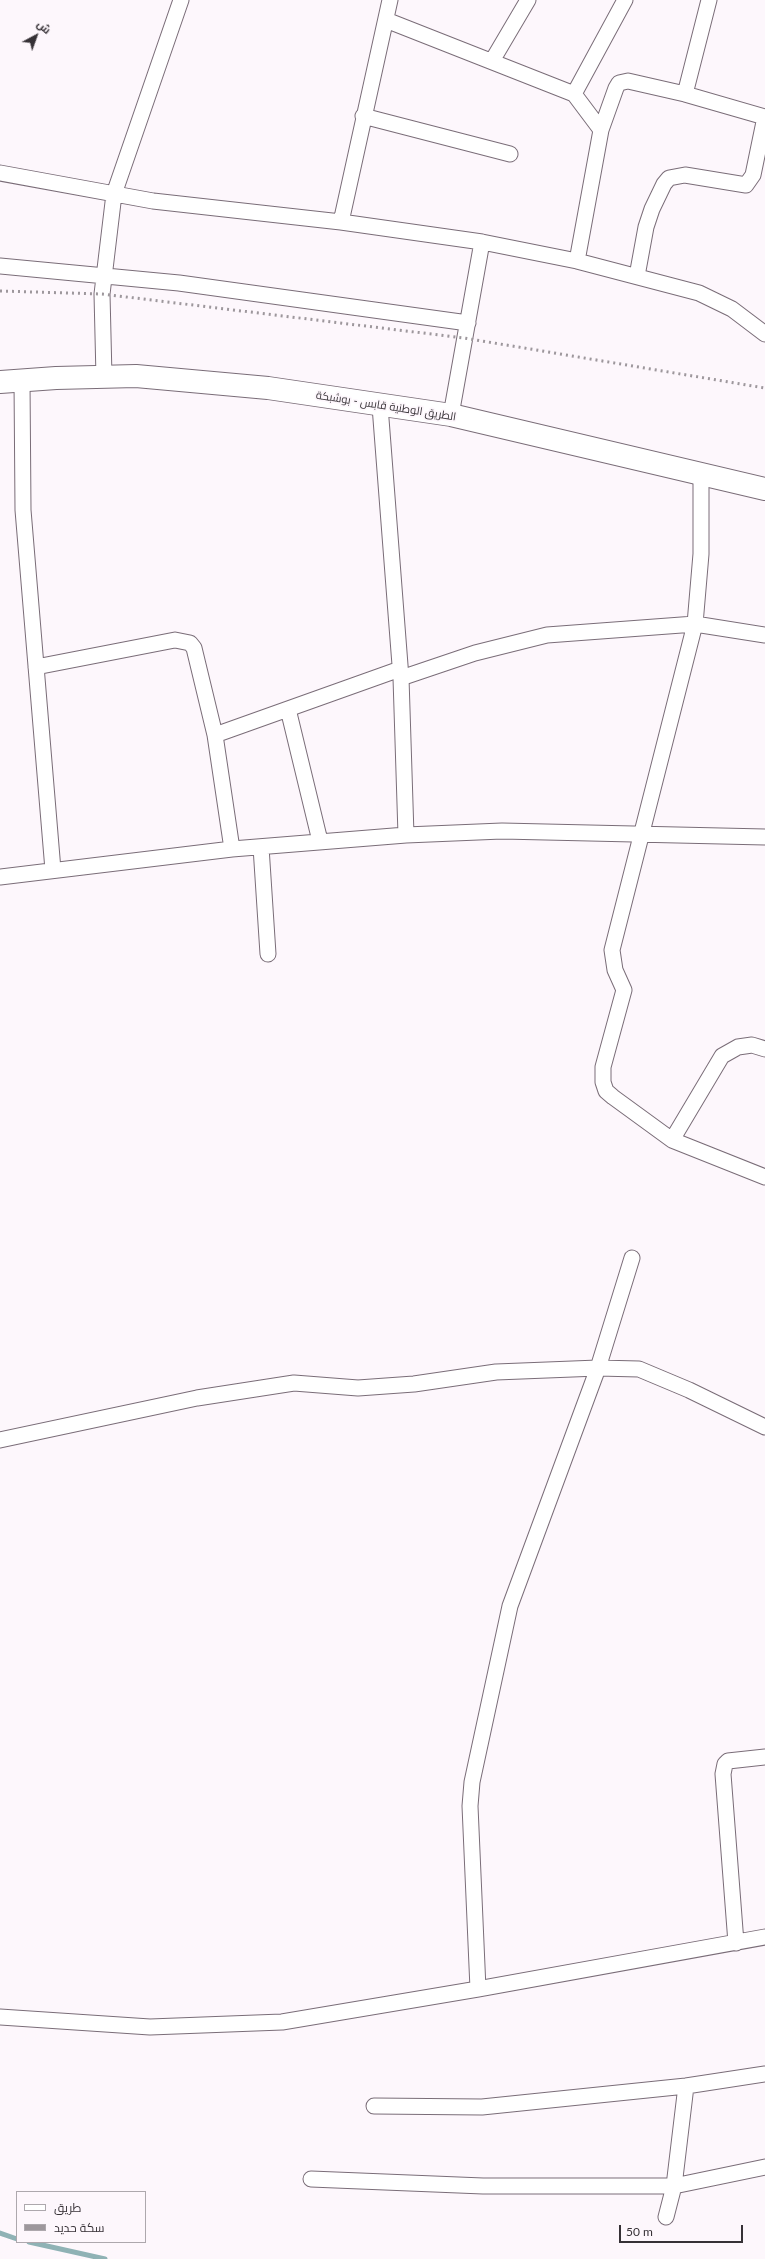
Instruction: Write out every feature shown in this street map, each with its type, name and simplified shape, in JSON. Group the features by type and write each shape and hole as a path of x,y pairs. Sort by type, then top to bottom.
{"main road":[{"name":"الطريق الوطنية قابس - بوشبكة","path":"0,382 136,376 268,388 380,406 451,415 765,489"}],"street":[{"path":"104,377 102,294 114,194 181,0"},
{"path":"341,222 363,116 390,0"},
{"path":"492,61 528,0"},
{"path":"574,94 625,0"},
{"path":"685,94 709,0"},
{"path":"386,20 574,94 601,130"},
{"path":"577,261 601,130 619,83 628,81 685,94 765,117 753,175 746,185 684,175 669,178 664,184 646,227 637,276"},
{"path":"363,116 510,154"},
{"path":"0,173 153,201 341,222 482,242 577,261 699,293 732,309 765,334"},
{"path":"451,415 482,242"},
{"path":"0,266 179,283 468,323"},
{"path":"22,381 23,510 53,870"},
{"path":"380,406 400,673 406,835"},
{"path":"701,473 702,554 695,624 612,950 615,970 624,990 603,1068 603,1082 606,1091 672,1140 765,1177"},
{"path":"215,734 400,673 547,635 695,624 765,635"},
{"path":"36,667 184,640 190,643 194,648 215,734 232,849"},
{"path":"288,709 320,841"},
{"path":"0,877 232,849 406,835 502,831 765,837"},
{"path":"261,847 268,954"},
{"path":"672,1140 722,1056 738,1046 752,1045 765,1048"},
{"path":"478,1990 470,1806 472,1782 510,1606 598,1368 632,1258"},
{"path":"1,1437 197,1398 294,1383 358,1388 414,1384 496,1372 598,1368 639,1369 690,1390 765,1428"},
{"path":"736,1943 723,1774 725,1764 728,1761 765,1757"},
{"path":"0,2017 150,2027 282,2022 478,1990 765,1937"},
{"path":"374,2106 482,2107 686,2086 765,2074"},
{"path":"666,2217 674,2186 686,2086"},
{"path":"311,2179 483,2186 674,2186 765,2167"}],"waterway":[{"path":"0,2233 16,2239"},
{"path":"33,2243 105,2259"}],"railway":[{"path":"0,291 102,294 464,338 765,388"}]}
